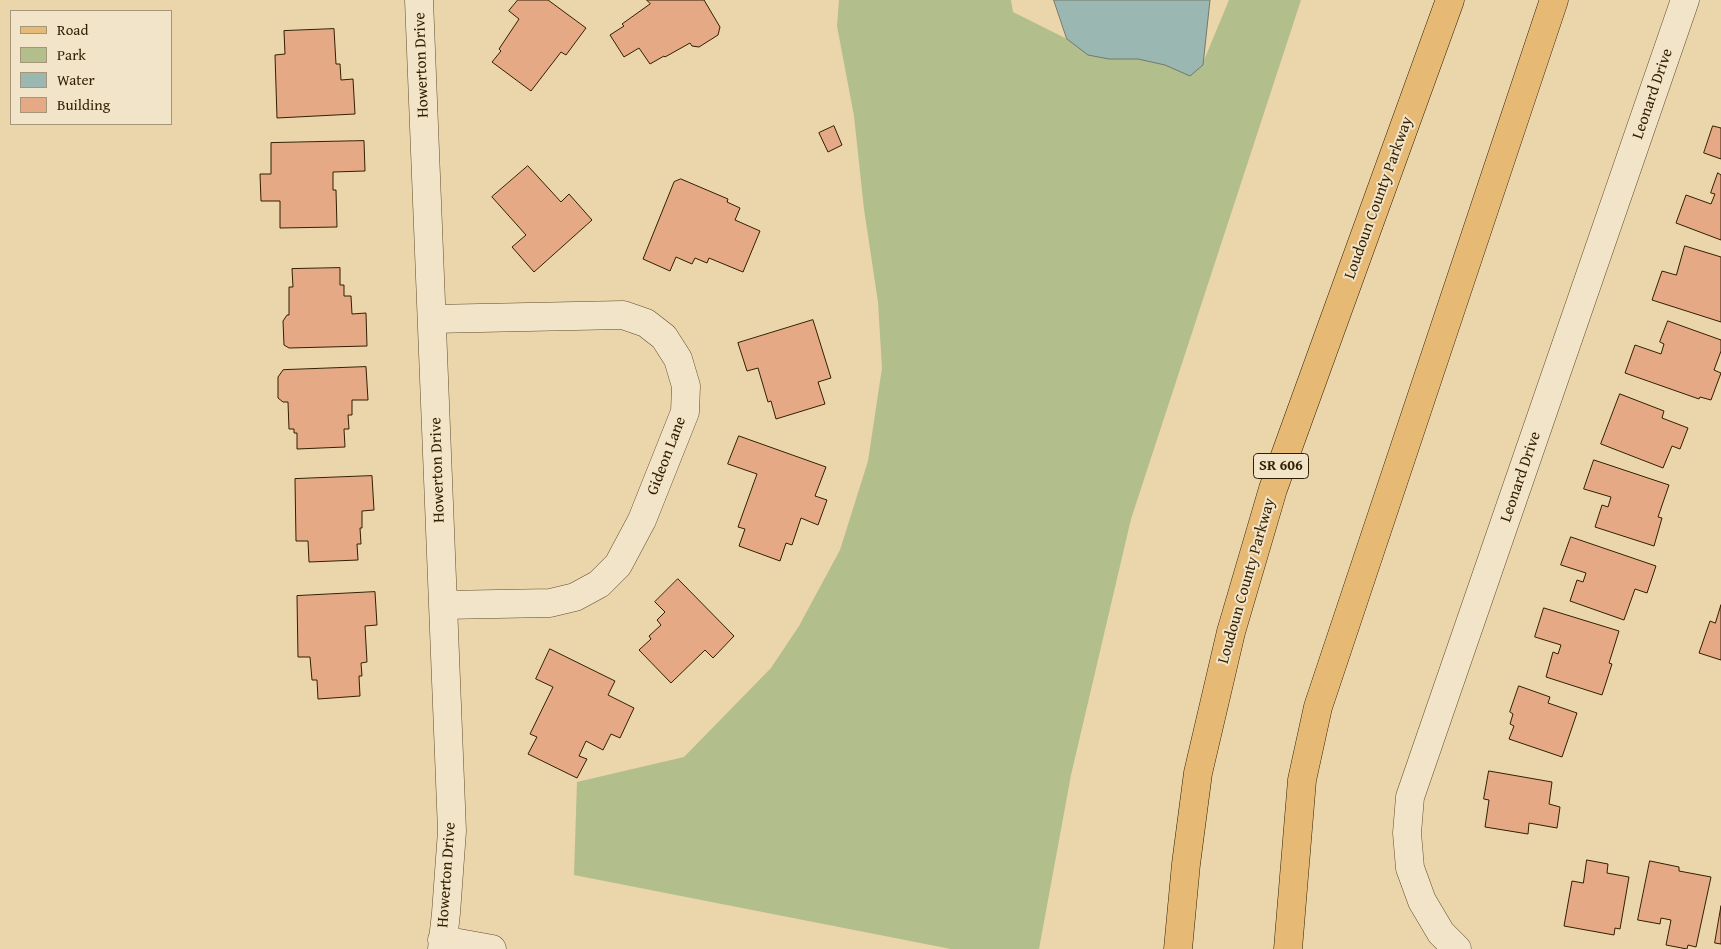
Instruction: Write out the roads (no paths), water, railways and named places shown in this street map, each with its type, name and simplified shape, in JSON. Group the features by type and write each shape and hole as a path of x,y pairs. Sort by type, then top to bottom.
{"main road":[{"name":"Loudoun County Parkway","path":"1178,949 1186,864 1198,773 1234,622 1273,489 1450,0"},
{"path":"1288,949 1302,780 1318,707 1554,0"}],"street":[{"name":"Howerton Drive","path":"419,0 452,831 442,944"},
{"name":"Leonard Drive","path":"1457,949 1441,933 1422,901 1410,868 1406,833 1410,797 1685,0"},
{"name":"Gideon Lane","path":"432,319 623,315 646,323 664,337 678,359 686,386 685,412 642,520 618,565 599,584 575,597 550,603 444,605"},
{"path":"442,944 492,949"}],"water":[{"path":"1054,0 1210,0 1203,65 1190,76 1165,65 1138,59 1109,59 1088,55 1067,39"}]}
